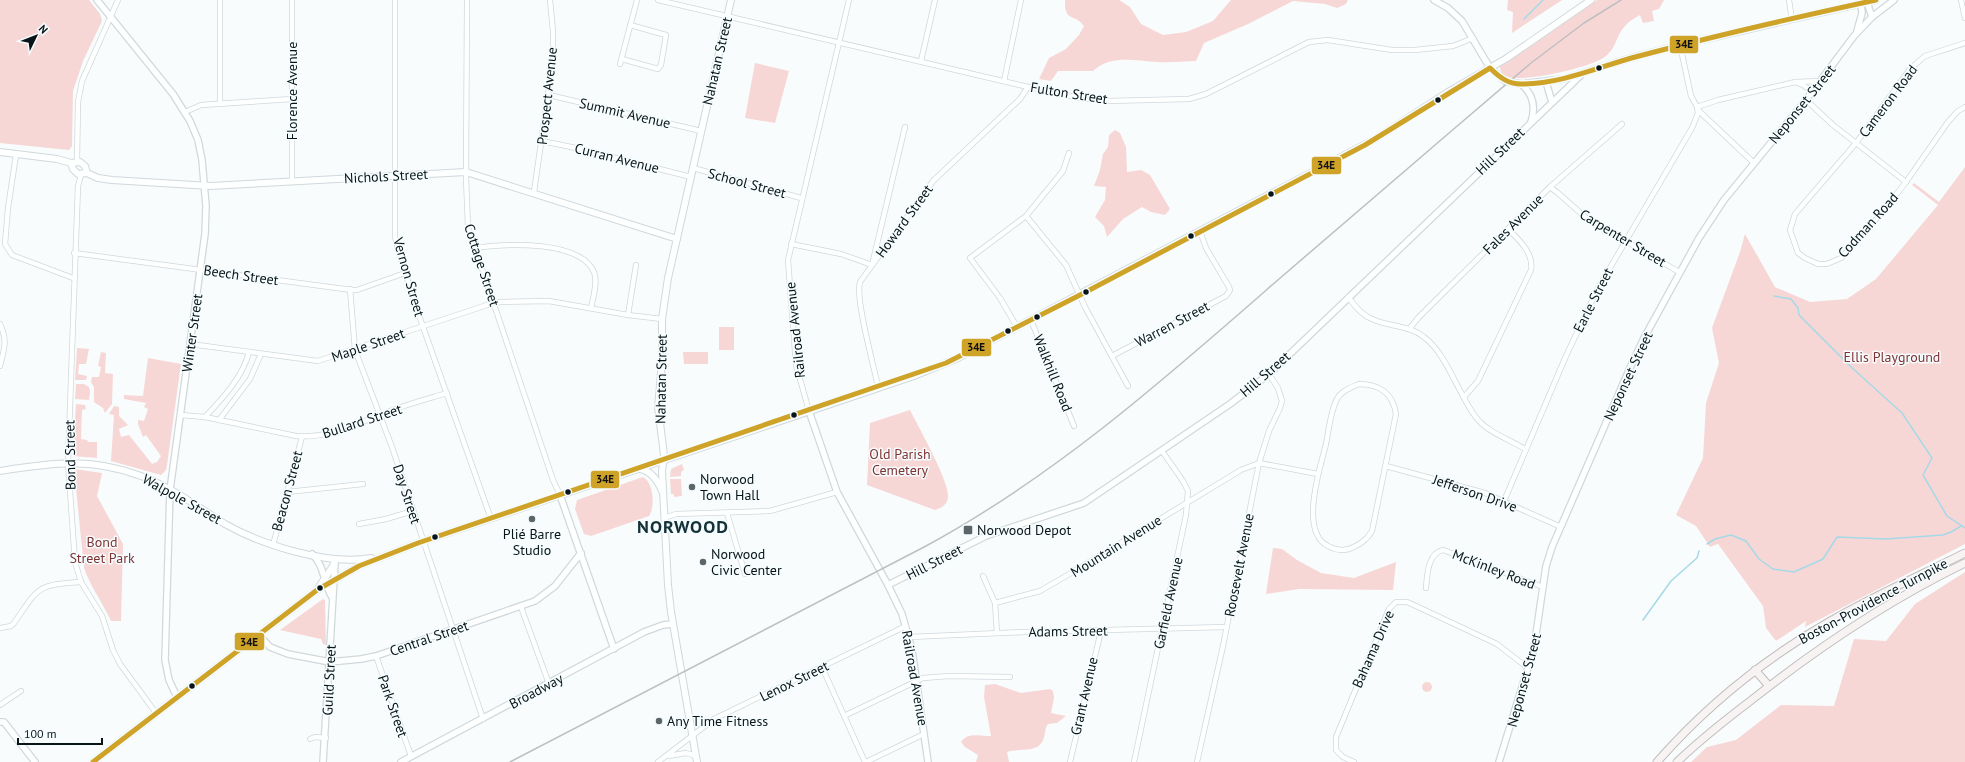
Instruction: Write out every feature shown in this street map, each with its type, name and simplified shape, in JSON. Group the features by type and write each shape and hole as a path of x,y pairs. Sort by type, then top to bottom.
{"main road":[{"name":"Nahatan Street","path":"697,759 668,590 663,496 663,460 658,407 662,362 662,319 668,278 731,0"},
{"path":"93,762 317,590 334,580 382,556 946,363 1080,295 1375,139 1448,92 1490,68 1591,0"},
{"path":"0,152 74,162 85,166 84,174 73,169 74,162"},
{"name":"Nichols Street","path":"84,174 108,180 205,186 466,172 534,192 677,239"},
{"name":"Walpole Street","path":"0,471 68,462 88,463 118,469 150,479 236,530 273,545 336,559 358,560 382,556"},
{"path":"636,470 645,470 653,476 660,485 663,496"},
{"name":"Boston-Providence Turnpike","path":"1657,762 1702,715 1755,670 1829,622 1965,553"},
{"path":"317,590 336,559"},
{"name":"Boston-Providence Turnpike","path":"1677,762 1724,721 1812,654 1878,610 1965,563"},
{"path":"1755,670 1769,686"}],"street":[{"name":"Winter Street","path":"97,0 173,94 185,112 199,145 205,186 206,220 201,270 170,490 166,660 169,680 177,697"},
{"path":"74,162 79,92 88,64 118,0"},
{"path":"220,0 220,103"},
{"name":"Florence Avenue","path":"292,0 292,181"},
{"name":"Vernon Street","path":"395,0 395,237 405,273 491,519"},
{"name":"Cottage Street","path":"467,0 467,219 553,480 560,495"},
{"name":"Prospect Avenue","path":"534,192 549,95 553,48 550,0"},
{"path":"620,64 637,0"},
{"name":"Fulton Street","path":"658,0 670,1 727,16 1028,87 1080,98 1107,101 1189,99 1206,94 1294,48 1316,40 1328,40 1407,51 1453,46 1473,38"},
{"name":"Railroad Avenue","path":"848,0 801,198 788,260 793,343 796,365 809,411 837,492 888,585 906,626 917,680 928,762"},
{"path":"920,61 935,0"},
{"path":"1004,81 1021,0"},
{"path":"1434,0 1452,11 1462,20 1490,68 1505,81 1521,84 1546,82 1581,75 1612,64 1680,45 1876,0"},
{"path":"1789,0 1792,20"},
{"name":"Neponset Street","path":"1499,762 1530,667 1538,630 1548,560 1629,370 1680,272 1717,210 1813,92 1854,36 1872,17 1894,0"},
{"path":"1961,0 1965,18"},
{"path":"1864,3 1872,17"},
{"name":"Neponset Street","path":"1854,36 1864,3"},
{"path":"622,59 658,69 661,65 666,35 630,25"},
{"name":"Cameron Road","path":"1856,142 1918,61 1925,56 1965,43"},
{"path":"1680,45 1691,96 1697,107 1706,120 1754,163"},
{"name":"Hill Street","path":"888,585 986,536 1084,503 1230,404 1268,374 1581,75"},
{"path":"1697,107 1718,100 1795,82 1821,81"},
{"path":"1546,82 1552,102"},
{"path":"1795,82 1803,85 1813,92"},
{"path":"1521,84 1527,90 1532,99 1534,112 1531,122"},
{"name":"Howard Street","path":"878,387 858,288 872,265 933,181 1015,105 1028,87"},
{"name":"Summit Avenue","path":"549,95 701,131"},
{"path":"185,112 201,105 292,99"},
{"path":"1806,100 1906,182"},
{"name":"Earle Street","path":"1504,501 1525,449 1585,315 1625,240 1692,128 1698,113 1697,107"},
{"name":"Codman Road","path":"1856,142 1795,214 1791,222 1790,230 1794,246 1805,258 1818,264 1827,264 1841,258 1880,215 1906,182 1948,122 1965,107"},
{"name":"Fales Avenue","path":"1410,329 1419,317 1550,187 1622,124"},
{"path":"791,244 840,254 872,265 905,127"},
{"name":"Curran Avenue","path":"542,141 691,177"},
{"path":"1017,327 970,258 1026,216 1063,171 1069,153"},
{"path":"16,154 8,208 5,244 12,255 73,278"},
{"name":"School Street","path":"693,168 801,198"},
{"name":"Bond Street","path":"84,174 78,186 74,253 68,462 75,562 81,582 102,616 120,664 156,713"},
{"name":"Carpenter Street","path":"1550,187 1558,192 1585,217 1680,272"},
{"path":"1026,216 1061,258 1128,386"},
{"path":"1464,397 1478,381 1531,270 1530,258 1525,247 1508,229"},
{"name":"Warren Street","path":"1112,356 1226,296 1230,290 1206,248 1200,231"},
{"path":"476,248 494,245 546,246 559,249 581,258 594,272 595,280 591,308"},
{"name":"Beech Street","path":"74,253 357,290 405,273"},
{"path":"628,315 636,265"},
{"name":"Day Street","path":"350,289 356,350 392,447 452,631 483,719"},
{"path":"1348,297 1359,311 1372,320 1410,329 1424,336 1433,345 1464,397 1481,422 1525,449"},
{"name":"Maple Street","path":"190,344 318,361 356,350 494,303 549,301 628,315 662,319"},
{"name":"Walkhill Road","path":"1031,320 1074,426"},
{"path":"0,324 6,341 0,366"},
{"path":"205,417 239,376 246,364 249,352"},
{"path":"219,420 250,379 261,354"},
{"name":"Roosevelt Avenue","path":"1197,762 1259,463 1269,431 1278,414 1282,401 1278,388 1268,374"},
{"path":"1359,384 1379,387 1392,399 1395,407 1396,414 1386,466 1372,531 1362,543 1347,550 1339,550 1325,545 1316,534 1313,519 1318,474 1337,399 1346,390 1359,384"},
{"name":"Bullard Street","path":"180,414 205,417 302,437 322,435 447,393"},
{"name":"Beacon Street","path":"273,545 302,437"},
{"name":"Garfield Avenue","path":"1134,762 1185,525 1188,502 1188,491 1183,481 1162,451"},
{"path":"1259,463 1318,474"},
{"name":"Mountain Avenue","path":"995,603 1040,590 1066,576 1241,470 1259,463"},
{"name":"Jefferson Drive","path":"1386,466 1463,486 1504,501 1561,527"},
{"path":"287,492 362,484"},
{"path":"664,518 676,514 770,511 837,492"},
{"path":"560,495 614,649"},
{"path":"359,524 386,519 413,511"},
{"path":"727,513 745,574"},
{"name":"McKinley Road","path":"1426,588 1431,561 1434,554 1443,550 1543,587"},
{"name":"Central Street","path":"260,635 270,647 281,652 330,662 376,656 535,602 552,589 581,553"},
{"name":"Guild Street","path":"312,554 319,562 326,585 332,597"},
{"name":"Guild Street","path":"323,762 326,738 332,597 336,559"},
{"path":"983,576 995,603 997,633"},
{"path":"0,628 11,626 31,598 44,587 52,584 81,582"},
{"name":"Bahama Drive","path":"1354,762 1343,757 1336,750 1336,737 1389,609 1396,602 1407,602 1497,644 1524,665 1530,667"},
{"path":"521,607 549,684"},
{"name":"Broadway","path":"401,762 656,627 673,624"},
{"name":"Lenox Street","path":"658,762 714,719 906,626"},
{"name":"Adams Street","path":"909,637 997,633 1226,627"},
{"name":"Grant Avenue","path":"1070,762 1100,631"},
{"name":"Park Street","path":"376,656 411,756"},
{"path":"822,667 865,762 924,734"},
{"path":"844,716 917,680 949,676 1010,677"},
{"path":"0,705 21,691"},
{"path":"1,720 35,762"},
{"path":"310,739 314,737 326,738"},
{"name":"Lenox Street","path":"666,756 686,753 697,759"}],"green space":[{"path":"0,0 89,0 100,14 102,21 83,61 73,91 72,146 69,150 0,143"},
{"path":"1065,0 1119,0 1130,7 1141,24 1163,35 1186,32 1213,21 1231,0 1348,0 1346,4 1337,8 1325,4 1293,1 1248,24 1204,43 1196,61 1163,62 1116,60 1108,62 1093,71 1058,71 1051,81 1039,79 1049,58 1066,49 1079,35 1084,26 1081,22 1068,15 1065,7"},
{"path":"1508,0 1562,0 1512,33 1513,12 1507,10"},
{"path":"1597,0 1664,0 1659,9 1652,11 1654,21 1643,23 1640,15 1630,21 1620,33 1610,52 1599,60 1573,69 1540,76 1513,78 1503,74 1500,65 1507,62"},
{"path":"755,63 789,71 775,123 745,118"},
{"path":"1115,130 1120,133 1126,147 1127,172 1141,170 1150,175 1170,209 1165,215 1151,212 1142,207 1123,219 1107,237 1104,226 1095,217 1105,200 1106,187 1094,186 1100,170 1103,154 1108,147 1109,135"},
{"name":"Ellis Playground","path":"1965,167 1965,544 1805,627 1806,621 1776,641 1766,628 1763,606 1718,544 1710,547 1696,526 1676,515 1703,458 1706,403 1719,363 1712,328 1740,252 1745,234 1775,287 1810,302 1847,299 1876,279 1938,205 1912,185 1914,183 1939,202"},
{"path":"719,327 734,327 734,350 719,350"},
{"path":"77,348 89,349 86,364 79,364 78,374 87,376 86,380 75,380"},
{"path":"101,352 106,353 105,373 113,374 112,404 105,413 103,408 94,402 94,387 91,382 92,377 99,377 101,367 98,366"},
{"path":"683,352 708,352 708,364 684,364"},
{"path":"148,358 181,364 167,465 166,470 161,475 111,461 114,415 109,414 114,406 119,407 119,416 128,425 119,429 121,437 129,435 152,464 157,462 161,456 146,435 143,437 138,424 138,420 144,421 148,409 144,407 146,403 124,399 124,395 143,396"},
{"path":"76,384 84,384 89,387 89,400 75,399"},
{"path":"76,404 85,405 86,409 82,410 81,439 87,440 88,442 97,442 97,458 73,456"},
{"name":"Old Parish Cemetery","path":"910,410 939,468 948,491 946,503 935,510 867,485 870,423"},
{"path":"682,464 684,470 681,472 681,476 670,477 671,469"},
{"name":"Bond Street Park","path":"74,469 102,473 97,496 123,544 121,621 111,621 84,568"},
{"path":"643,477 649,484 653,501 649,516 591,536 584,534 575,509 577,500"},
{"path":"670,479 681,479 682,496 674,497 674,494 671,494"},
{"path":"1273,548 1282,549 1297,560 1321,573 1354,578 1396,562 1393,590 1299,589 1266,594"},
{"path":"1965,572 1965,762 1691,762 1707,747 1736,740 1781,705 1834,706 1854,639 1886,641 1915,604"},
{"path":"323,599 325,600 326,645 323,644 321,639 280,630"},
{"path":"1427,682 1432,687 1427,692 1422,687"},
{"path":"995,684 1021,693 1050,689 1053,691 1054,698 1051,713 1066,716 1057,723 1048,724 1042,742 1035,748 1007,752 1009,762 976,762 978,755 965,747 961,742 970,736 991,736 984,697 985,685"}],"waterway":[{"path":"1524,19 1543,0"},
{"path":"1774,296 1791,299 1798,308 1799,315 1850,366 1902,413 1932,458 1923,475 1947,516 1965,528"},
{"path":"1707,544 1715,539 1731,535 1746,541 1759,559 1773,569 1794,572 1823,559 1837,537 1886,539 1943,535 1961,526"},
{"path":"1643,620 1671,581 1697,558 1699,551"}],"railway":[{"path":"510,762 926,546 1021,488 1066,456 1153,387 1531,63 1584,23 1621,0"}],"transit line":[{"name":"34E","path":"93,762 317,590 359,566 418,543 946,363 1080,295 1365,145 1490,68 1500,77 1516,84 1552,81 1581,74 1624,60 1698,41 1876,0"}],"place":[{"name":"Norwood Town Hall","path":"692,487"},
{"name":"Plié Barre Studio","path":"532,519"},
{"name":"Norwood Depot","path":"968,530"},
{"name":"Norwood Civic Center","path":"703,562"},
{"name":"Any Time Fitness","path":"659,721"}],"district":[{"name":"NORWOOD","path":"683,526"}]}
